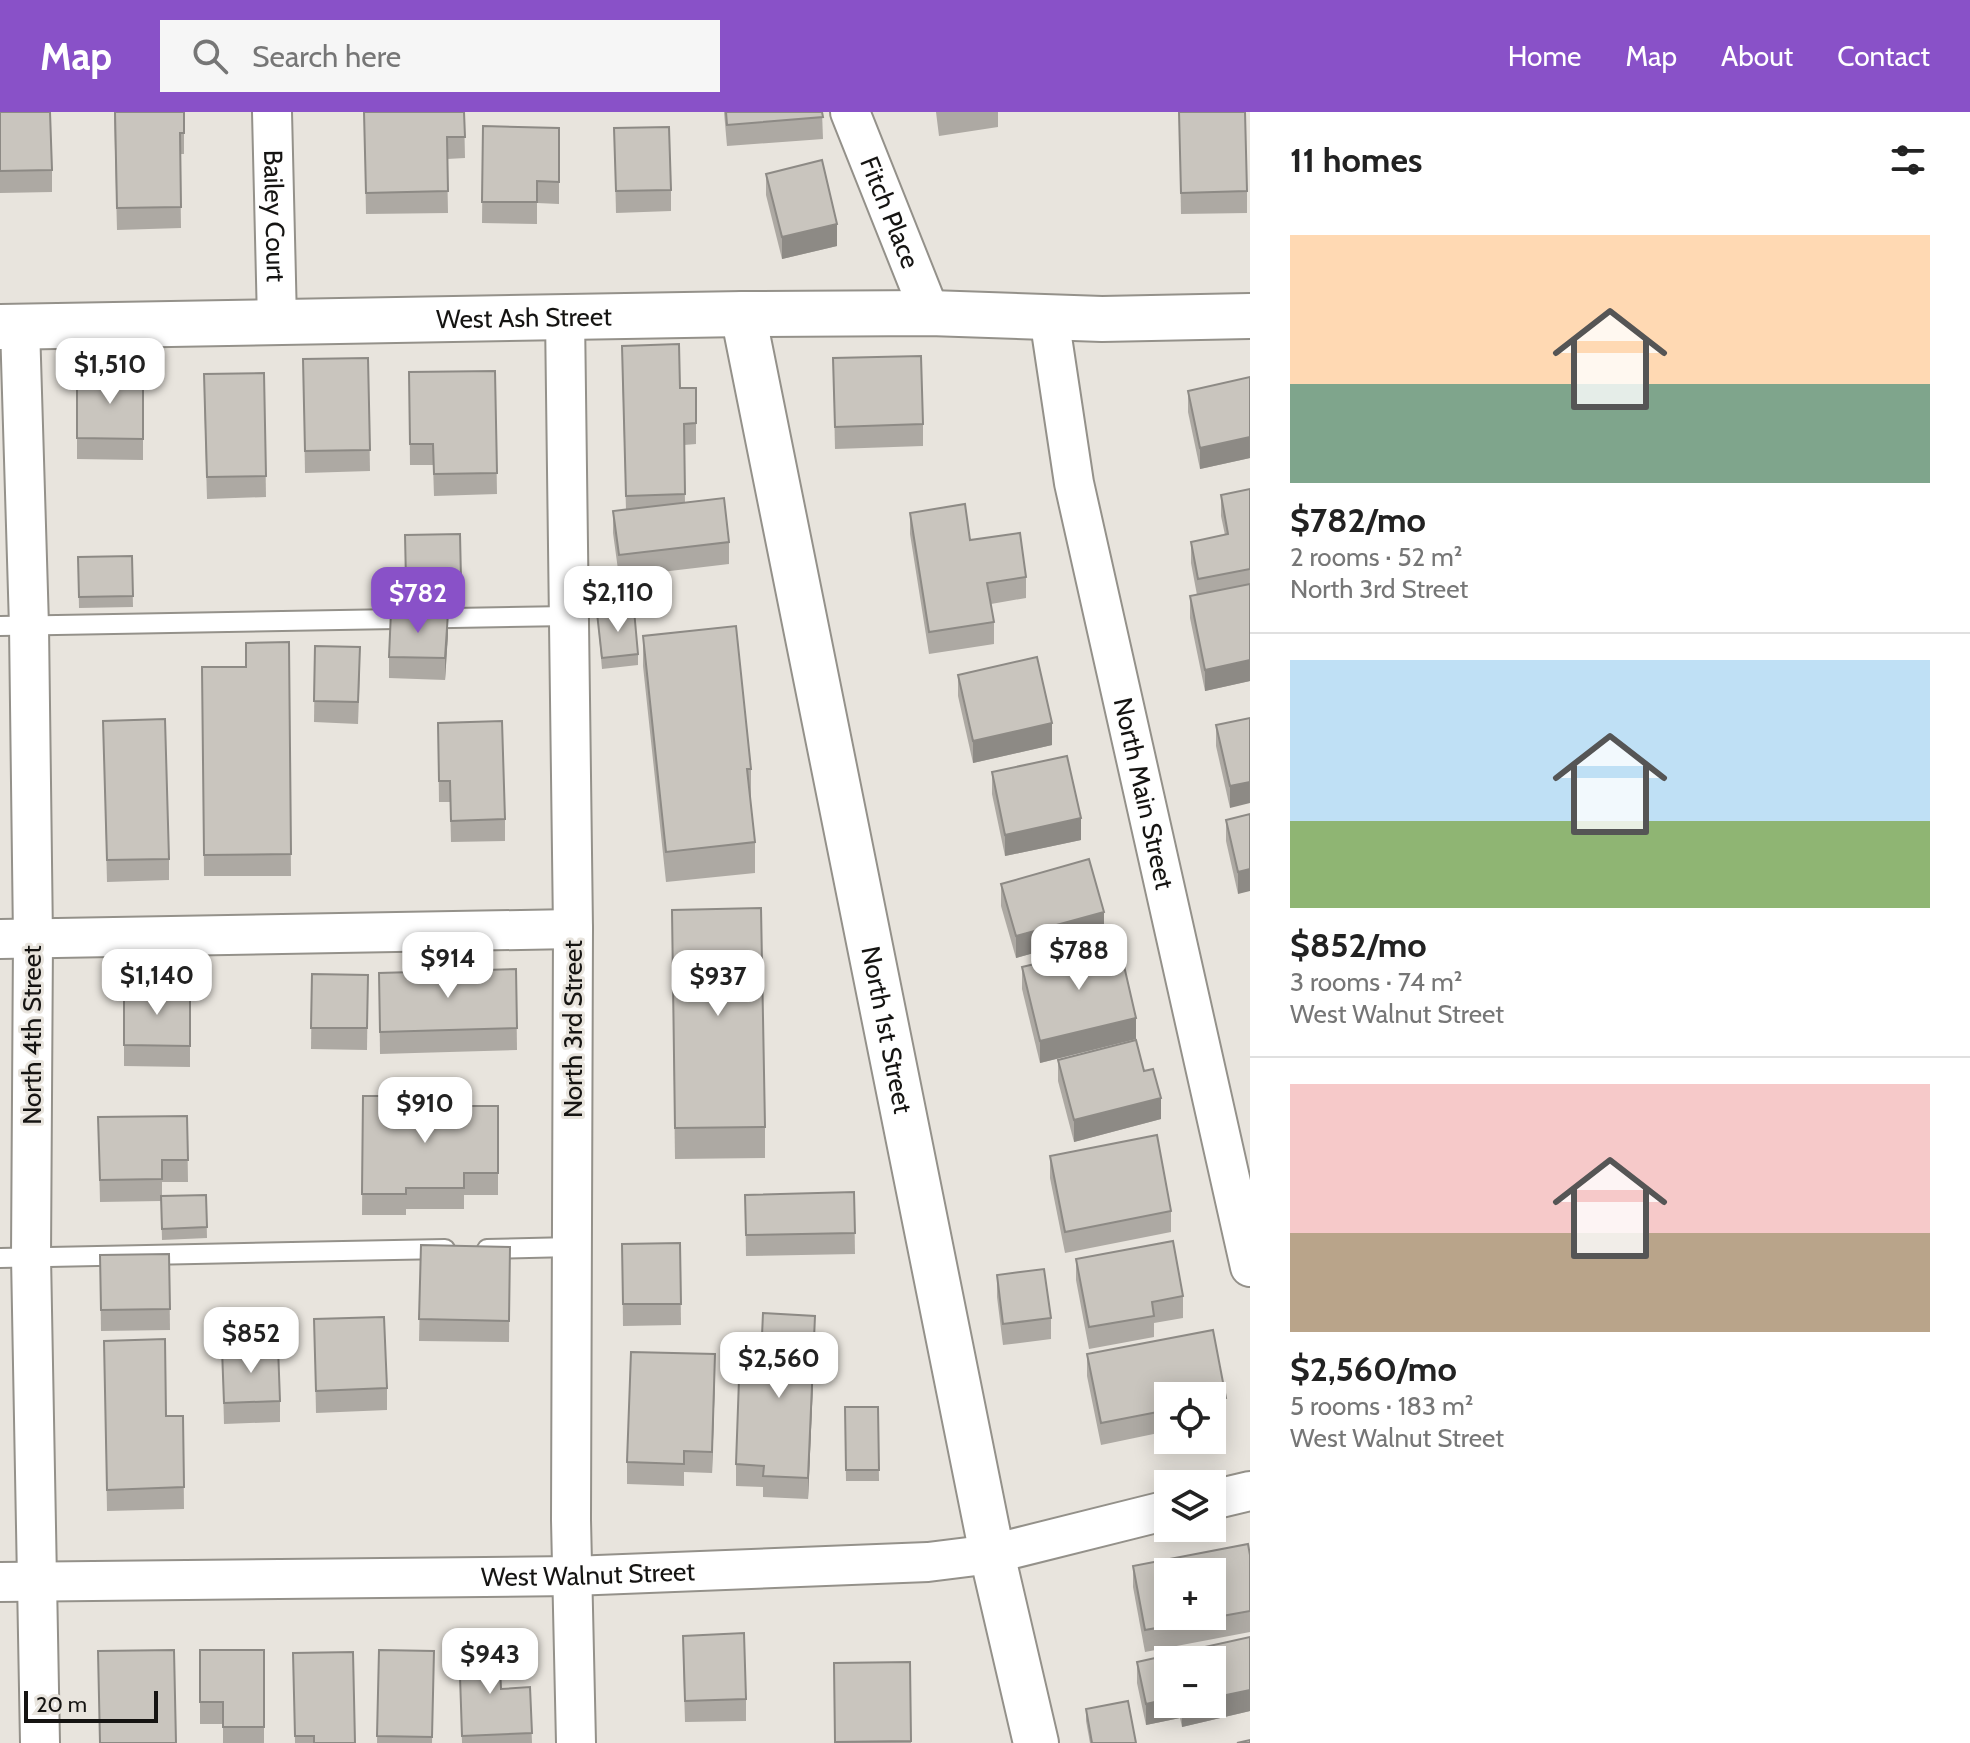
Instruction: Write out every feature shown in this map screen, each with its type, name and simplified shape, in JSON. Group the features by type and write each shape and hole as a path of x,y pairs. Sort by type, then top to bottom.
{"street":[{"name":"Bailey Court","path":"272,112 277,321"},
{"name":"Fitch Place","path":"850,112 930,313"},
{"name":"West Ash Street","path":"10,326 743,314 930,313 1102,319 1250,316"},
{"name":"North 1st Street","path":"743,314 992,1554 1036,1743"},
{"name":"North 3rd Street","path":"565,316 573,929 572,1576 576,1743"},
{"name":"North Main Street","path":"1049,317 1074,483 1250,1267"},
{"name":"North 4th Street","path":"10,326 15,626 18,1582 40,1743"},
{"path":"16,939 573,929"},
{"path":"1226,1497 1250,1491"},
{"name":"West Walnut Street","path":"18,1582 572,1576 928,1562 992,1554 1154,1514"}],"lane":[{"path":"15,626 568,616"},
{"path":"16,1257 572,1247"}],"building":[{"path":"0,112 50,112 52,170 0,171"},
{"path":"115,112 184,112 184,133 180,133 181,207 117,208"},
{"path":"364,112 464,112 465,137 447,137 448,191 366,193"},
{"path":"726,112 822,112 823,117 727,125"},
{"path":"1179,112 1245,112 1247,191 1181,193"},
{"path":"483,126 559,128 559,182 537,181 537,202 482,202"},
{"path":"669,127 671,190 616,191 614,128"},
{"path":"822,160 837,224 782,237 766,174"},
{"path":"679,344 680,388 696,388 696,423 684,424 685,494 626,496 622,346"},
{"path":"921,356 923,424 835,427 833,358"},
{"path":"368,358 370,450 305,451 303,359"},
{"path":"495,371 497,473 434,474 433,444 410,444 409,372"},
{"path":"77,372 143,374 143,439 77,438"},
{"path":"264,373 266,476 207,477 204,374"},
{"path":"1250,377 1250,437 1200,448 1188,391"},
{"path":"1250,489 1250,569 1198,579 1191,542 1228,534 1221,495"},
{"path":"724,498 729,542 619,555 613,511"},
{"path":"965,504 970,540 1020,533 1026,577 987,583 994,622 929,632 910,513"},
{"path":"460,534 461,579 406,581 405,535"},
{"path":"132,556 133,596 79,597 78,557"},
{"path":"1250,584 1250,660 1205,670 1190,596"},
{"path":"634,610 638,654 602,658 597,613"},
{"path":"391,611 448,613 445,658 389,657"},
{"path":"736,626 751,769 747,769 755,842 666,852 643,636"},
{"path":"289,642 291,854 204,855 202,667 246,667 246,643"},
{"path":"315,646 360,647 358,702 314,701"},
{"path":"1037,657 1052,723 973,741 958,675"},
{"path":"1250,718 1250,782 1230,786 1216,725"},
{"path":"165,719 169,859 107,860 103,721"},
{"path":"502,721 505,819 451,821 450,781 439,781 438,723"},
{"path":"1067,756 1081,818 1005,835 992,772"},
{"path":"1250,814 1250,869 1238,872 1226,820"},
{"path":"1089,859 1104,912 1016,936 1001,884"},
{"path":"761,908 765,1127 675,1128 672,910"},
{"path":"1119,944 1136,1018 1040,1041 1022,967"},
{"path":"516,969 517,1028 380,1032 379,973"},
{"path":"312,974 368,975 367,1028 311,1028"},
{"path":"124,988 190,989 190,1046 124,1045"},
{"path":"1136,1040 1144,1071 1153,1069 1161,1098 1074,1120 1058,1060"},
{"path":"363,1096 392,1096 391,1106 498,1106 498,1173 464,1173 464,1188 406,1188 406,1194 362,1194"},
{"path":"187,1116 188,1160 162,1160 162,1179 100,1180 98,1117"},
{"path":"1157,1135 1171,1211 1065,1232 1050,1156"},
{"path":"854,1192 855,1233 746,1235 745,1195"},
{"path":"206,1195 207,1227 162,1229 161,1196"},
{"path":"1173,1241 1183,1296 1152,1302 1154,1316 1089,1327 1076,1259"},
{"path":"680,1243 681,1304 623,1304 622,1244"},
{"path":"421,1245 510,1247 509,1321 419,1319"},
{"path":"169,1254 170,1309 101,1310 100,1255"},
{"path":"1044,1269 1051,1318 1003,1324 997,1275"},
{"path":"763,1313 815,1316 808,1478 763,1476 764,1466 736,1464 739,1379 760,1381"},
{"path":"384,1317 387,1388 316,1391 314,1319"},
{"path":"1213,1330 1223,1382 1154,1382 1154,1413 1101,1423 1087,1354"},
{"path":"165,1339 166,1416 183,1416 184,1487 107,1490 104,1341"},
{"path":"278,1347 280,1401 224,1403 222,1349"},
{"path":"631,1352 715,1354 712,1452 684,1451 684,1464 627,1462"},
{"path":"845,1407 878,1407 879,1470 846,1470"},
{"path":"1248,1544 1250,1611 1226,1615 1226,1558 1175,1558"},
{"path":"1154,1562 1154,1628 1145,1630 1133,1566"},
{"path":"744,1633 746,1699 685,1701 683,1636"},
{"path":"1250,1637 1250,1690 1226,1695 1226,1646 1209,1646"},
{"path":"499,1644 501,1689 530,1687 532,1733 462,1736 459,1646"},
{"path":"174,1650 176,1743 100,1743 98,1651"},
{"path":"200,1650 264,1650 264,1727 223,1727 223,1702 200,1702"},
{"path":"379,1650 434,1651 432,1737 377,1736"},
{"path":"353,1652 355,1743 314,1743 314,1736 295,1736 293,1653"},
{"path":"1154,1658 1154,1702 1146,1704 1137,1662"},
{"path":"910,1662 911,1741 835,1742 834,1663"},
{"path":"1128,1701 1136,1743 1092,1743 1086,1709"}]}
